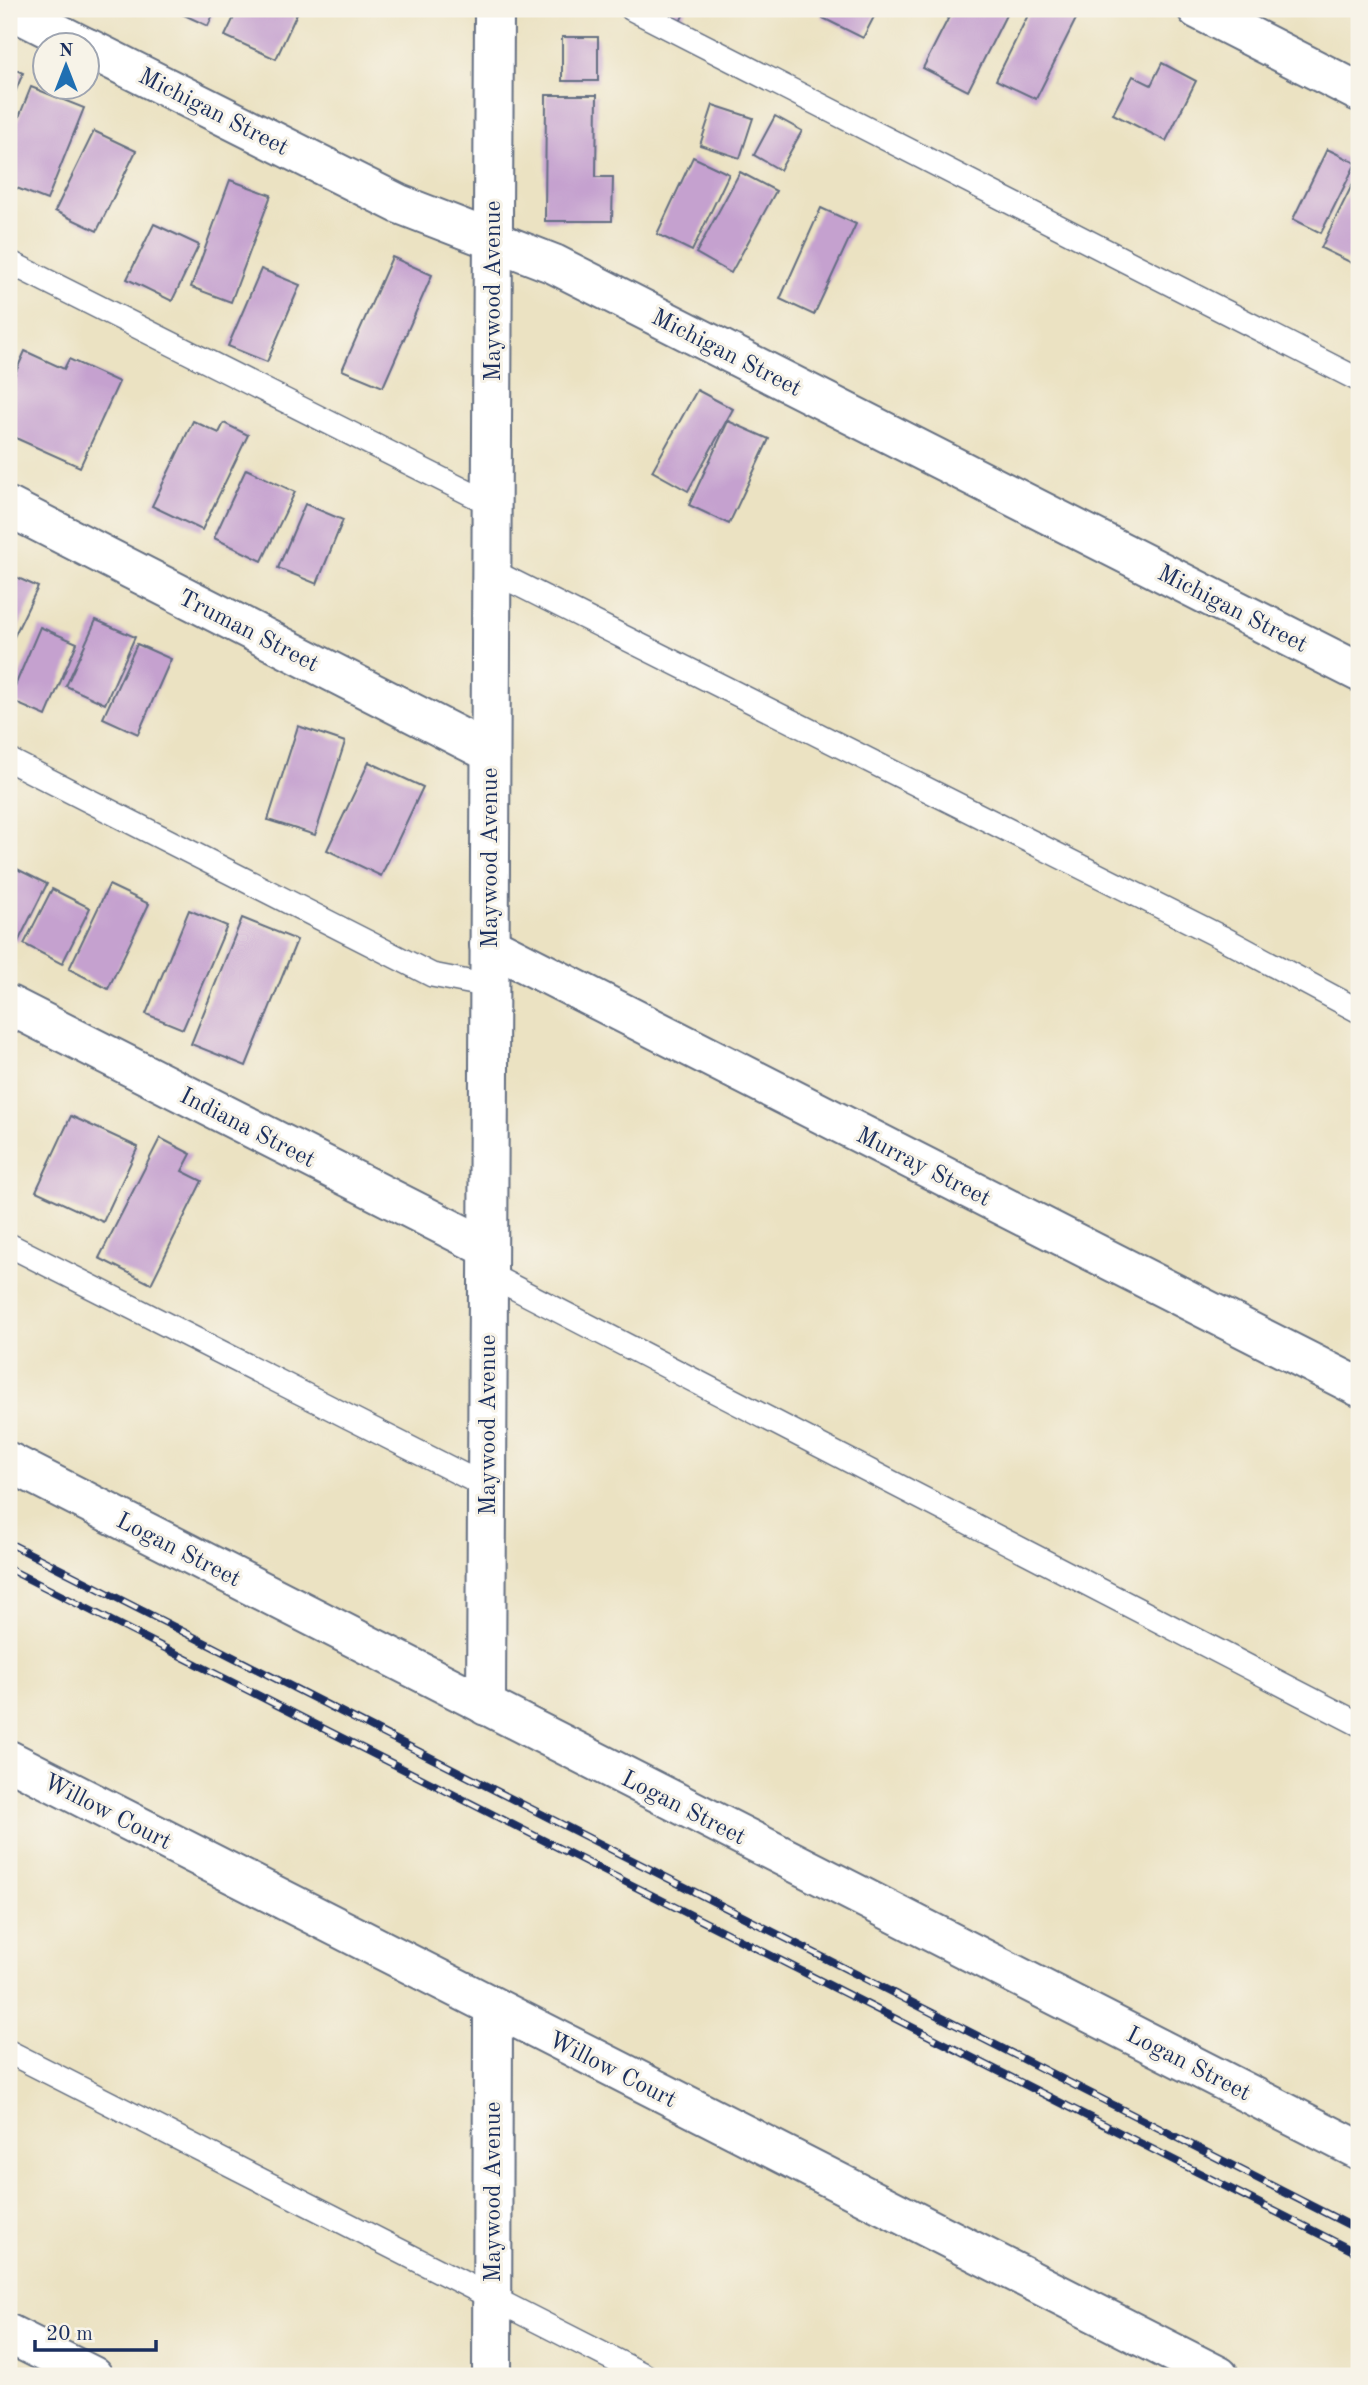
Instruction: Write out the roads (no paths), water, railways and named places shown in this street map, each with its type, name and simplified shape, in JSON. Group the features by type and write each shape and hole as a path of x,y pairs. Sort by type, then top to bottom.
{"street":[{"name":"Michigan Street","path":"10,9 55,32"},
{"name":"Maywood Avenue","path":"486,1706 494,9"},
{"path":"1197,9 1359,92"},
{"name":"Michigan Street","path":"102,56 399,204 492,243 554,264 1359,672"},
{"name":"Truman Street","path":"9,507 489,752"},
{"name":"Murray Street","path":"489,945 1359,1387"},
{"name":"Indiana Street","path":"9,1005 488,1261"},
{"name":"Logan Street","path":"9,1462 1359,2150"},
{"name":"Willow Court","path":"9,1760 1219,2376"},
{"name":"Maywood Avenue","path":"492,2376 493,2008"},
{"path":"9,2334 93,2376"}],"lane":[{"path":"632,9 1359,380"},
{"path":"9,262 491,504"},
{"path":"491,570 1221,937 1359,1011"},
{"path":"9,760 432,975 489,986"},
{"path":"9,1245 487,1487"},
{"path":"488,1261 1359,1724"},
{"path":"9,2052 646,2376"}],"railway":[{"path":"9,1543 1359,2230"},
{"path":"9,1569 1359,2254"}]}
